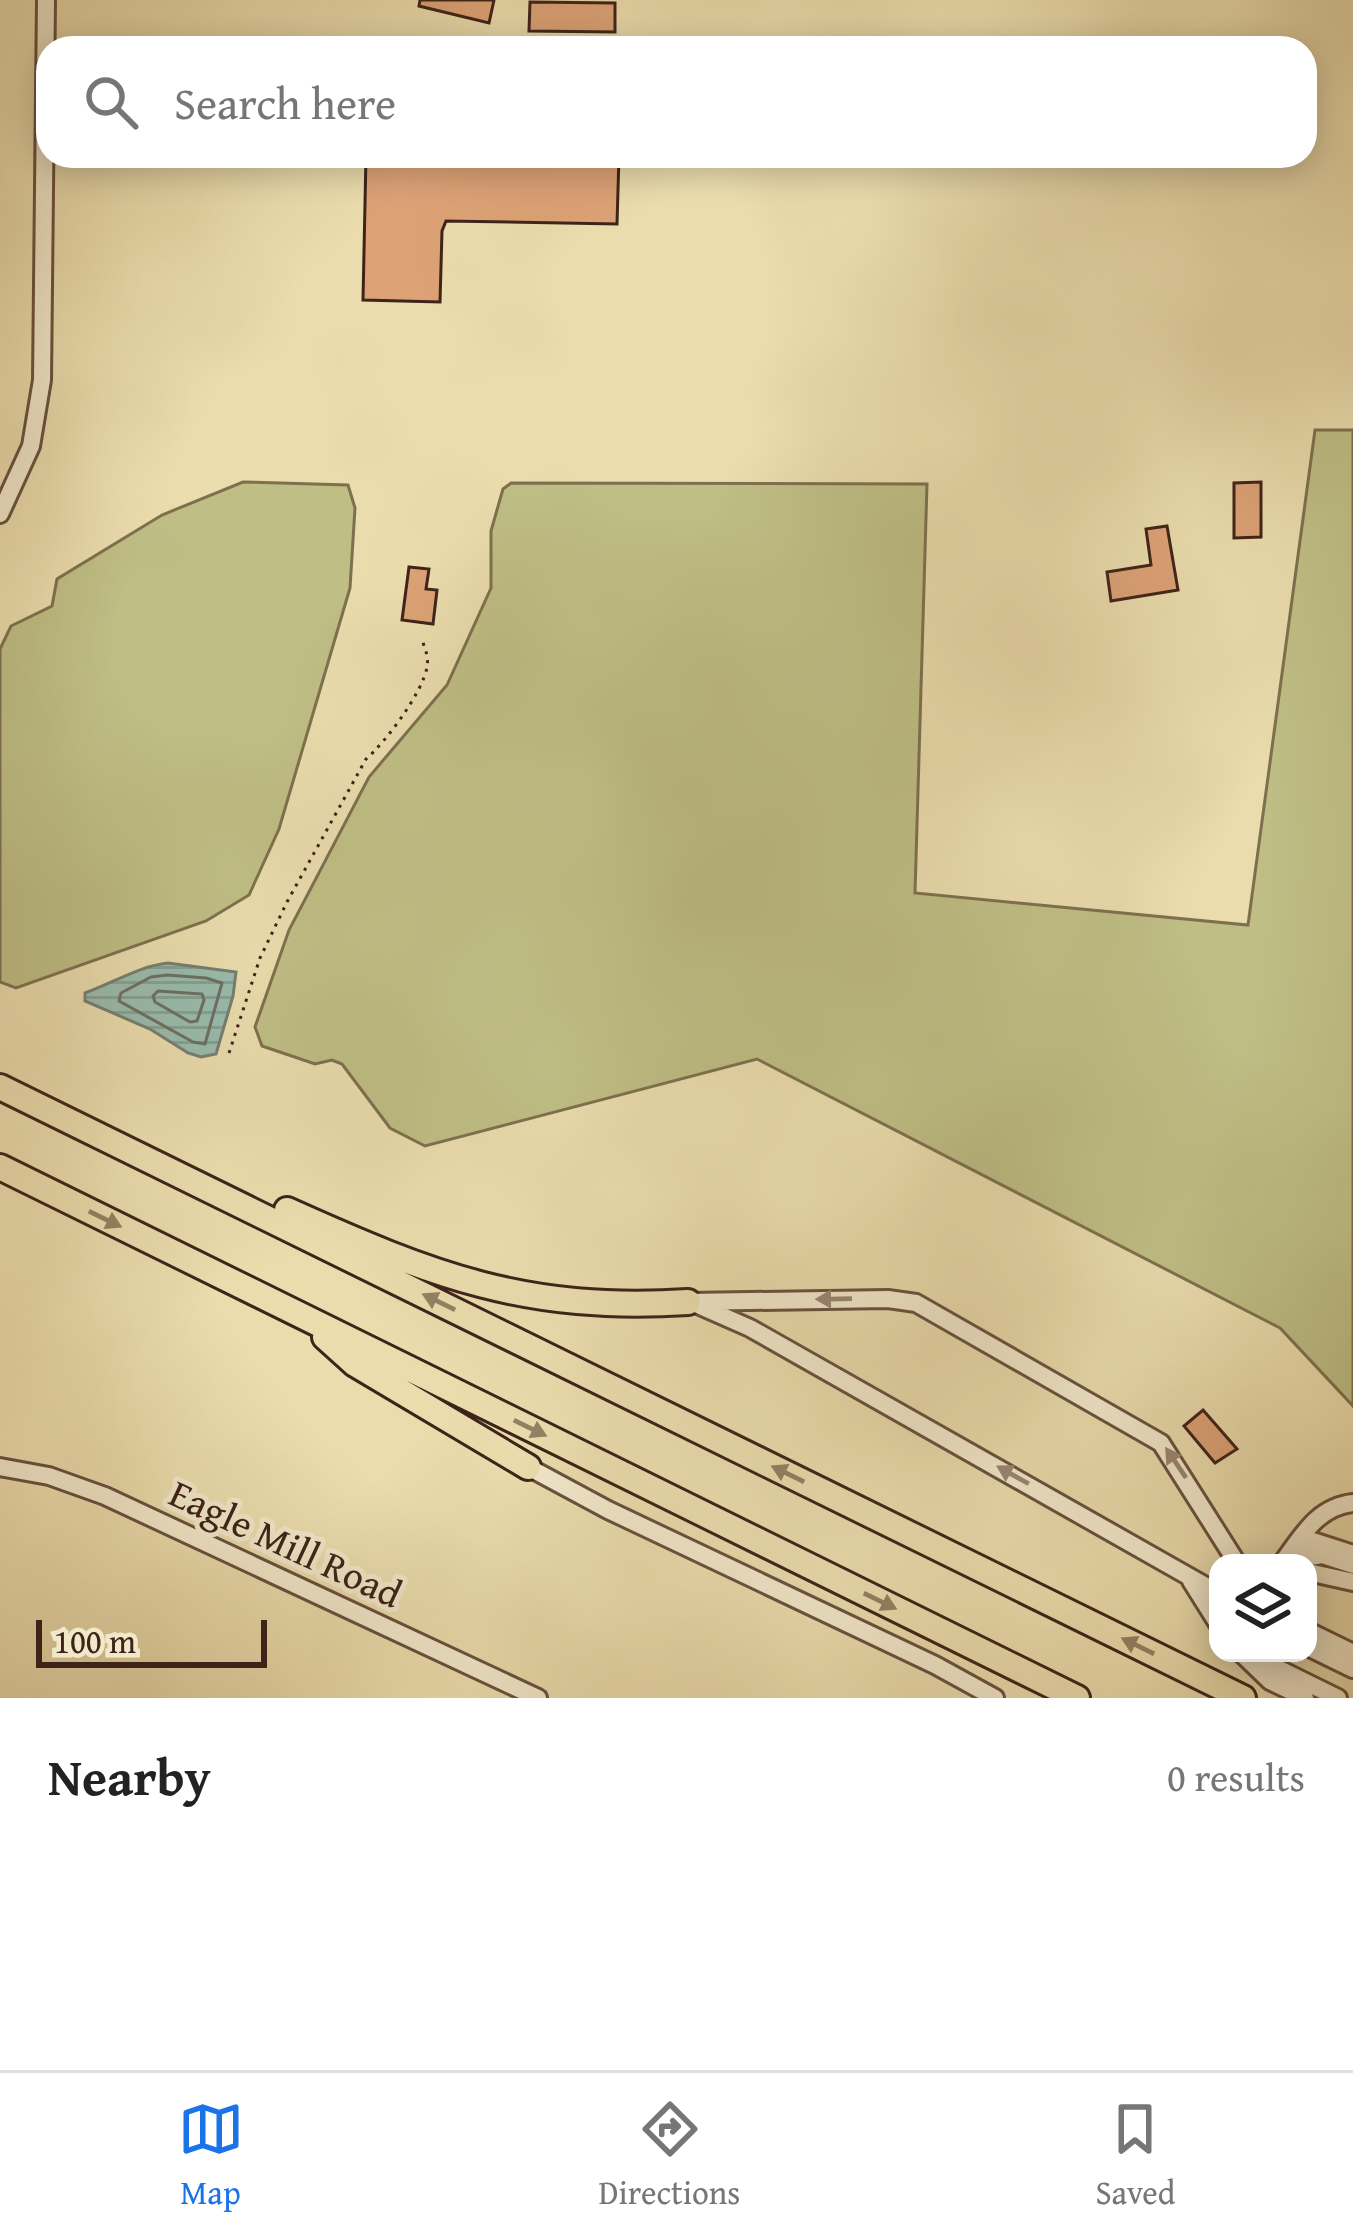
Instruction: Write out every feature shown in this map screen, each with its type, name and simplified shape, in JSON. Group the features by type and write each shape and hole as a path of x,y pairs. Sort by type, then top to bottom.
{"highway":[{"path":"0,1085 370,1247 457,1280 573,1304 688,1303"},
{"path":"0,1085 1244,1698"},
{"path":"0,1167 1077,1698"},
{"path":"301,1315 355,1364 528,1467"}],"street":[{"path":"46,0 46,36"},
{"path":"0,514 31,446 42,380 44,168"},
{"path":"688,1303 889,1299 916,1303 1156,1438 1174,1458 1232,1554"},
{"path":"688,1303 750,1328 1209,1585"},
{"name":"Eagle Mill Road","path":"0,1467 49,1476 105,1496 538,1698"},
{"path":"528,1467 670,1546 929,1673 991,1696"},
{"path":"1288,1554 1318,1516 1353,1503"},
{"path":"1297,1543 1335,1546 1353,1554"},
{"path":"1317,1555 1353,1565"},
{"path":"1317,1574 1353,1582"},
{"path":"1188,1575 1209,1601"},
{"path":"1188,1575 1209,1609"},
{"path":"1317,1635 1353,1653"},
{"path":"1317,1651 1353,1669"},
{"path":"1250,1662 1270,1681 1305,1698"},
{"path":"1269,1662 1338,1698"}],"path":[{"path":"229,1053 260,958 286,902 366,759 387,742 424,678 429,661 421,638"}],"green space":[{"path":"1315,430 1353,430 1353,1406 1280,1328 757,1059 425,1146 390,1128 342,1064 332,1060 315,1064 262,1046 255,1027 289,930 369,777 447,685 491,588 491,531 503,489 511,483 927,484 915,893 1248,925"},
{"path":"243,482 348,485 355,508 350,588 279,829 249,895 206,921 16,988 0,982 0,649 11,626 52,606 57,579 162,515"}],"water":[{"path":"168,963 236,972 216,1054 188,1053 150,1029 85,1001 85,993"}],"building":[{"path":"420,0 494,0 489,23 419,6"},
{"path":"530,2 615,3 615,32 529,31"},
{"path":"366,168 619,168 617,224 446,221 440,302 363,300"},
{"path":"1261,482 1261,537 1234,538 1234,483"},
{"path":"1167,526 1178,590 1111,601 1107,572 1151,565 1146,529"},
{"path":"409,567 429,569 426,589 437,590 433,624 402,620"},
{"path":"1203,1410 1237,1449 1215,1463 1184,1426"}]}
